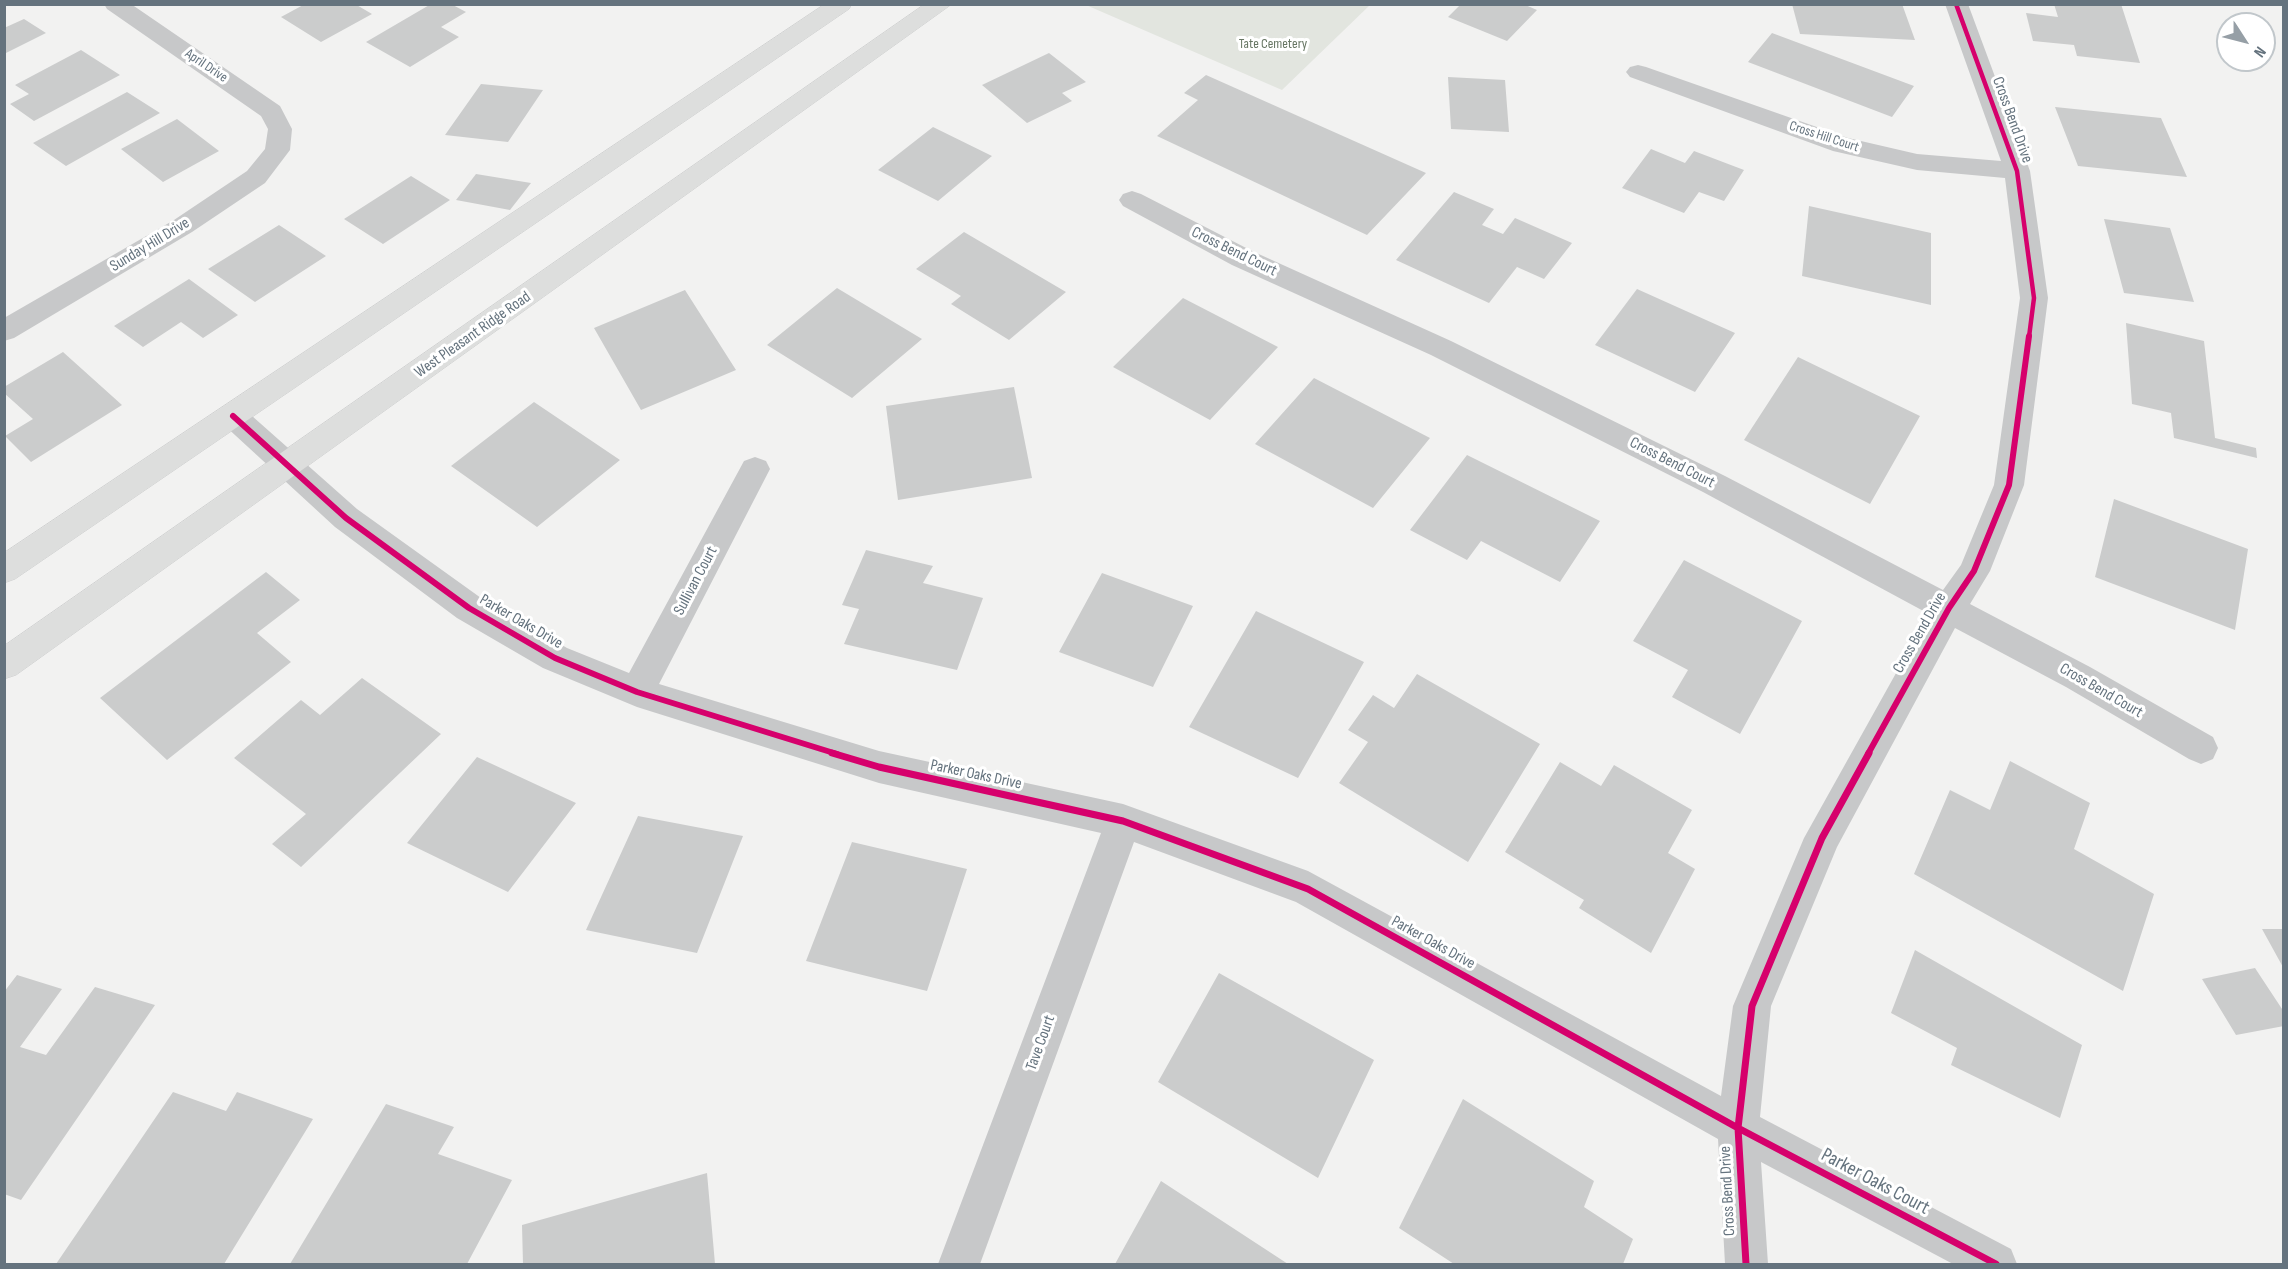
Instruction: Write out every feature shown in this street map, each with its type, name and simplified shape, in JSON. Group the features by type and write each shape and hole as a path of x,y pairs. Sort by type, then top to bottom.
{"main road":[{"path":"4,570 841,4"},
{"name":"West Pleasant Ridge Road","path":"4,665 941,4"}],"street":[{"name":"April Drive","path":"115,4 271,111 280,129 279,140"},
{"name":"Cross Bend Drive","path":"1746,1264 1738,1128 1752,1006 1822,838 1949,608 1974,571 2009,485 2034,298 2017,171 1956,4"},
{"name":"Cross Hill Court","path":"1638,72 1842,145 1917,162 2017,171"},
{"name":"Sunday Hill Drive","path":"4,331 183,226 256,177 277,150 279,140"},
{"name":"Cross Bend Court","path":"1132,200 1242,258 1441,348 1714,484 2078,677 2201,748"},
{"name":"Parker Oaks Drive","path":"233,416 346,518 469,608 555,658 637,692 879,767 1123,821 1308,889 1738,1128"},
{"name":"Sullivan Court","path":"637,692 755,470"},
{"name":"Tave Court","path":"959,1264 1123,821"},
{"name":"Parker Oaks Court","path":"1738,1128 1996,1264"}],"green space":[{"name":"Tate Cemetery","path":"1086,5 1370,5 1282,90"}],"building":[{"path":"305,4 355,4 372,14 321,42 281,17"},
{"path":"431,4 451,4 466,12 441,27 459,37 410,67 366,42"},
{"path":"1461,4 1523,4 1537,10 1507,41 1448,17"},
{"path":"1792,4 1902,4 1915,40 1800,34"},
{"path":"2054,4 2121,4 2140,63 2077,56 2074,45 2033,41 2026,13 2058,17"},
{"path":"24,19 46,33 4,54 4,28"},
{"path":"1772,33 1914,86 1892,117 1748,62"},
{"path":"81,50 120,75 34,121 10,104 29,94 15,85"},
{"path":"1049,53 1086,82 1062,93 1072,101 1027,123 982,85"},
{"path":"1206,75 1426,173 1367,235 1157,136 1198,100 1184,93"},
{"path":"1448,77 1505,80 1509,132 1451,129"},
{"path":"481,84 543,90 508,142 445,135"},
{"path":"127,92 160,113 66,166 33,143"},
{"path":"2055,107 2161,118 2187,177 2078,166"},
{"path":"177,119 219,151 163,182 121,149"},
{"path":"933,127 992,156 938,201 878,170"},
{"path":"1651,149 1685,163 1694,151 1744,170 1724,201 1699,192 1684,213 1622,188"},
{"path":"476,174 531,183 510,210 456,200"},
{"path":"411,176 450,200 383,244 344,219"},
{"path":"1454,192 1494,209 1482,225 1503,234 1515,218 1572,243 1544,279 1517,267 1489,303 1396,260"},
{"path":"1809,206 1931,233 1931,305 1802,276"},
{"path":"2104,219 2170,228 2194,302 2124,293"},
{"path":"279,225 326,256 255,302 208,269"},
{"path":"964,232 1066,292 1009,340 951,304 961,296 916,269"},
{"path":"189,279 238,315 203,338 181,322 143,347 114,326"},
{"path":"837,288 922,339 852,398 767,345"},
{"path":"1637,289 1735,333 1695,392 1595,345"},
{"path":"685,290 736,370 641,410 594,328"},
{"path":"1183,298 1278,347 1210,420 1113,367"},
{"path":"2126,323 2204,341 2215,438 2256,448 2257,458 2174,438 2171,413 2132,404"},
{"path":"63,352 122,405 31,462 5,436 33,419 4,393 4,387"},
{"path":"1798,357 1920,416 1870,504 1744,440"},
{"path":"1314,378 1430,438 1373,508 1255,444"},
{"path":"1014,387 1032,478 898,500 886,406"},
{"path":"534,402 620,460 537,527 451,466"},
{"path":"1467,455 1600,521 1560,582 1481,541 1467,560 1410,530"},
{"path":"2114,499 2248,549 2235,630 2095,577"},
{"path":"866,550 933,566 923,583 983,598 957,670 844,644 859,609 842,605"},
{"path":"1684,560 1802,621 1740,734 1672,697 1688,670 1633,641"},
{"path":"266,572 300,600 257,633 291,662 167,760 100,698"},
{"path":"1102,573 1193,606 1153,687 1059,652"},
{"path":"1256,611 1364,662 1298,778 1189,727"},
{"path":"1417,674 1540,744 1468,862 1339,783 1368,742 1348,730 1373,695 1394,708"},
{"path":"362,678 441,734 301,867 272,844 306,814 234,758 301,700 320,715"},
{"path":"477,757 576,803 508,892 407,843"},
{"path":"2010,761 2090,803 2074,849 2154,894 2123,991 1914,874 1950,790 1990,810"},
{"path":"1560,762 1601,786 1614,765 1692,810 1668,853 1695,869 1651,953 1579,908 1584,900 1505,852"},
{"path":"638,816 743,836 697,953 586,930"},
{"path":"852,842 967,869 927,991 806,961"},
{"path":"2262,929 2284,929 2284,969"},
{"path":"1915,950 2082,1045 2060,1118 1951,1065 1957,1048 1891,1013"},
{"path":"2255,968 2284,1012 2284,1026 2236,1035 2202,979"},
{"path":"1219,973 1374,1060 1318,1178 1158,1082"},
{"path":"17,975 62,989 20,1047 46,1055 95,987 155,1005 21,1200 4,1194 4,992"},
{"path":"173,1092 226,1111 237,1092 313,1119 224,1264 56,1264"},
{"path":"1463,1099 1594,1181 1584,1207 1633,1239 1623,1264 1454,1264 1399,1228"},
{"path":"386,1104 454,1127 438,1154 512,1180 467,1264 290,1264"},
{"path":"707,1173 715,1264 523,1264 522,1225"},
{"path":"1161,1181 1288,1264 1115,1264"}],"cycle path":[{"path":"1746,1264 1738,1128 1752,1006 1822,838 1949,608 1974,571 2009,485 2034,298 2017,171 1956,4"},
{"path":"233,416 346,518 469,608 555,658 637,692 879,767 1123,821 1308,889 1738,1128 1996,1264"}]}
